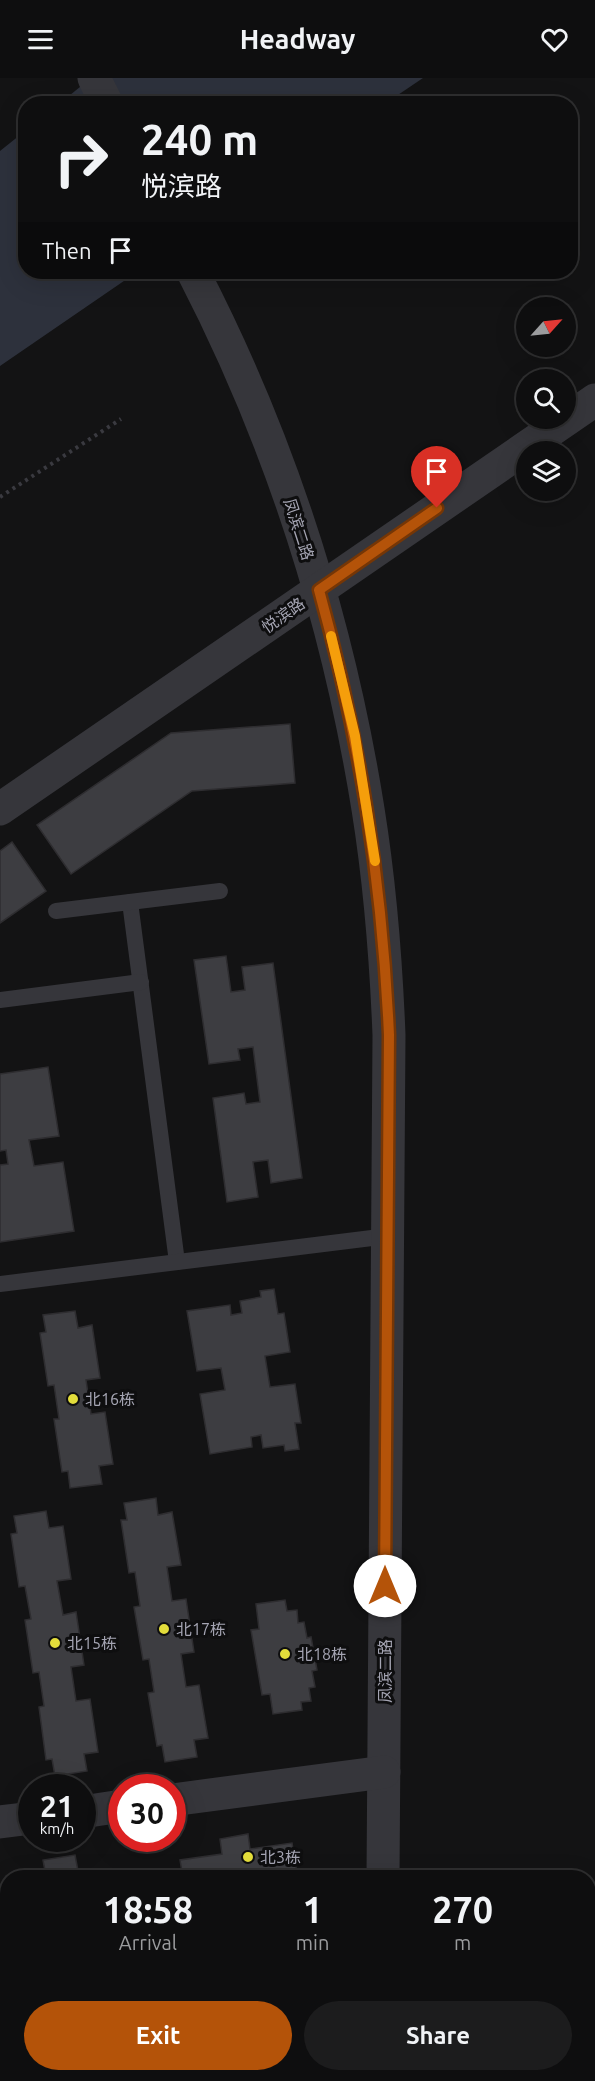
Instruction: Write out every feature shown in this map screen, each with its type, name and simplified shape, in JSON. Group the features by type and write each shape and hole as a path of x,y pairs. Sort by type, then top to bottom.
{"street":[{"path":"94,78 103,96"},
{"name":"凤滨二路","path":"197,279 212,308 271,446 297,518 319,590 355,736 378,885 386,960 389,1035 383,1870"},
{"name":"悦滨路","path":"0,809 595,400"},
{"path":"186,1798 384,1772"},
{"path":"0,1822 18,1820"}],"lane":[{"path":"56,911 220,891"},
{"path":"130,902 177,1262"},
{"path":"0,1000 141,982"},
{"path":"0,1284 388,1236"}],"path":[{"path":"0,497 121,419"}],"shaded area":[{"path":"91,78 423,78 396,96 69,96"},
{"path":"18,137 18,279 127,279 0,366 0,151"}],"building":[{"path":"290,724 295,783 192,791 71,874 37,825 171,733"},
{"path":"12,842 46,891 0,923 0,851"},
{"path":"226,956 231,992 245,990 242,967 273,963 302,1178 271,1183 268,1160 253,1162 258,1197 227,1202 213,1098 244,1093 246,1104 260,1102 253,1047 238,1049 240,1060 209,1064 194,960"},
{"path":"48,1067 59,1136 29,1140 34,1166 63,1162 74,1231 0,1242 0,1165 8,1164 6,1150 0,1151 0,1074"},
{"path":"274,1289 278,1314 284,1313 290,1352 265,1356 270,1387 295,1384 301,1423 295,1423 299,1449 285,1451 284,1445 263,1448 261,1435 251,1437 252,1447 210,1454 200,1394 225,1390 221,1368 197,1371 187,1311 230,1305 231,1315 242,1313 240,1301 261,1297 260,1291"},
{"name":"北16栋","path":"75,1311 78,1328 92,1325 100,1378 86,1380 91,1414 105,1412 113,1464 99,1466 102,1484 70,1488 68,1471 62,1472 54,1419 59,1419 54,1385 48,1386 40,1333 46,1332 43,1315"},
{"name":"北17栋","path":"156,1498 158,1515 172,1512 181,1565 167,1567 172,1601 186,1599 194,1652 181,1654 186,1687 199,1685 208,1738 194,1740 197,1757 165,1762 162,1745 157,1746 148,1693 154,1692 149,1659 143,1660 134,1607 140,1606 135,1572 129,1573 121,1520 127,1520 124,1503"},
{"name":"北15栋","path":"46,1511 49,1528 63,1526 71,1579 57,1581 63,1615 76,1612 84,1665 71,1667 76,1701 90,1699 98,1752 84,1754 87,1771 55,1774 52,1759 46,1760 39,1707 44,1706 39,1672 33,1673 25,1620 31,1619 25,1586 19,1587 11,1534 17,1533 14,1516"},
{"name":"北18栋","path":"285,1600 287,1611 297,1610 298,1623 304,1622 307,1638 311,1637 317,1670 312,1671 315,1687 309,1688 311,1701 301,1702 302,1710 273,1714 270,1694 262,1695 251,1630 259,1629 256,1604"},
{"name":"北3栋","path":"248,1834 250,1849 292,1843 296,1870 182,1870 180,1860 222,1854 220,1839"},
{"path":"75,1855 78,1870 45,1870 43,1860"}],"slow traffic":[{"path":"331,636 355,736 375,861"}],"place":[{"name":"北16栋","path":"73,1399"},
{"name":"北17栋","path":"164,1629"},
{"name":"北15栋","path":"55,1643"},
{"name":"北18栋","path":"285,1654"},
{"name":"北3栋","path":"248,1857"}],"route":[{"path":"385,1586 389,1035 386,960 362,773 338,662 319,590 437,508"}]}
